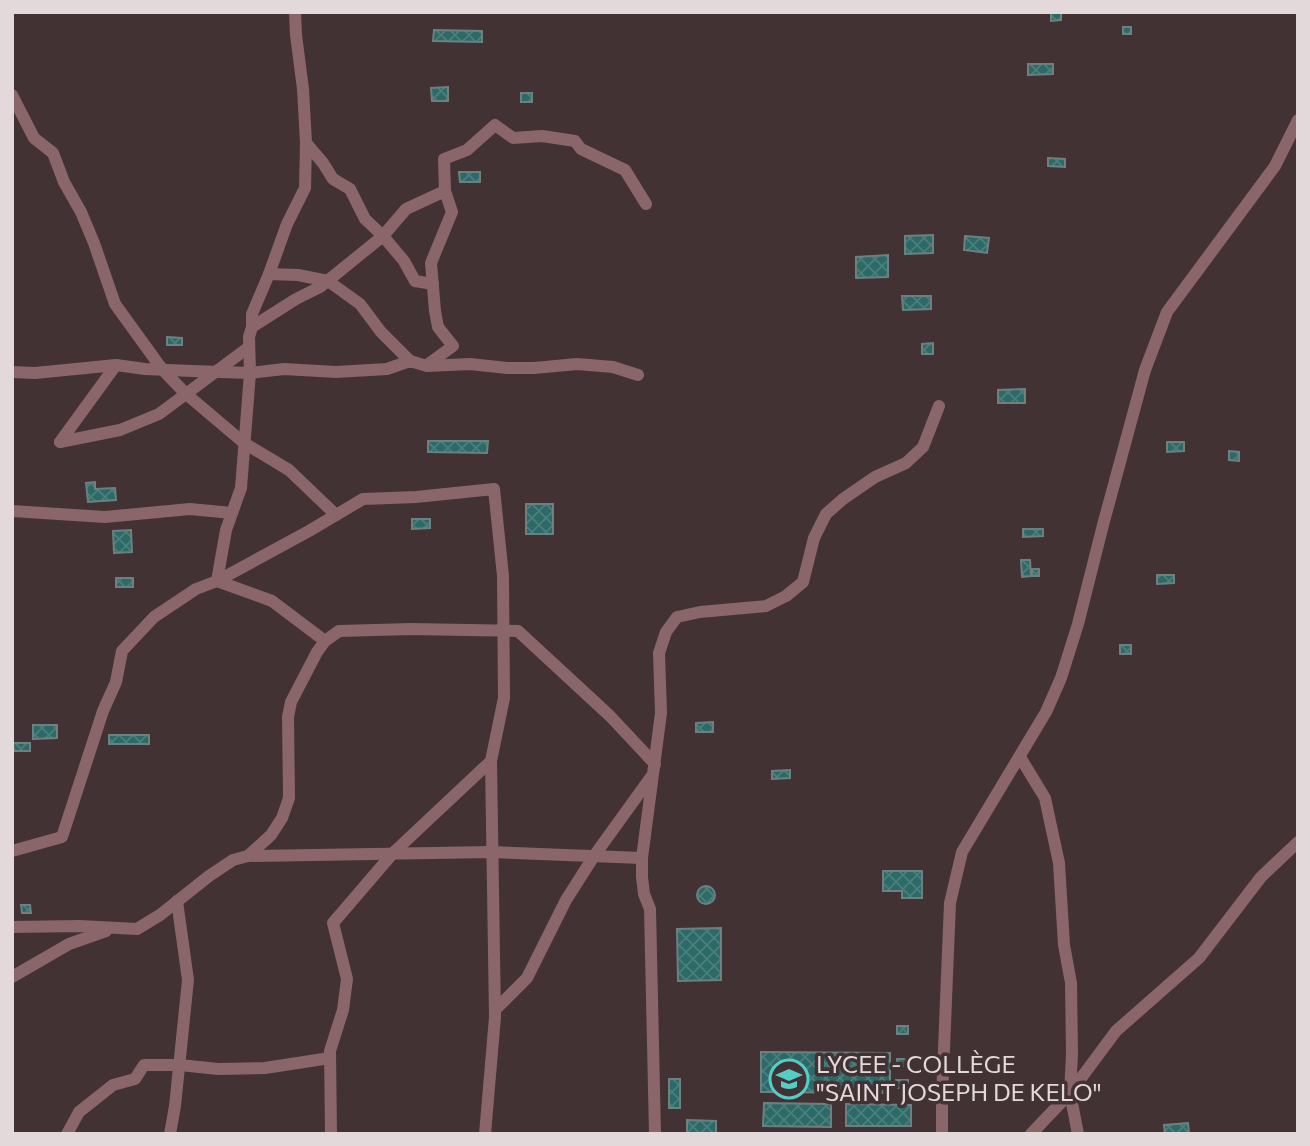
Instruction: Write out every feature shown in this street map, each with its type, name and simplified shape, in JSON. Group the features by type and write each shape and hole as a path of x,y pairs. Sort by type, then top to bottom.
{"street":[{"path":"217,581 226,530 241,488 252,314 304,188 306,142 295,12"},
{"path":"12,95 34,138 53,153 94,243 115,304 162,369 185,393 244,443 289,470 336,515"},
{"path":"942,1134 950,903 962,852 1046,712 1061,678 1078,624 1145,370 1167,312 1275,166 1298,120"},
{"path":"427,366 453,346 438,327 431,263 452,212 444,191 444,159 467,150 495,125 513,138 542,136 575,141 581,149 625,170 646,204"},
{"path":"306,142 333,179 350,189 365,219 404,261 415,281 433,284"},
{"path":"252,327 328,281 383,236 406,209 444,191"},
{"path":"269,274 298,275 328,281 360,304 381,332 410,361 427,366 470,364 534,368 577,364 613,367 638,375"},
{"path":"116,365 60,442 120,430 159,414 249,347"},
{"path":"12,372 35,373 116,365 216,372 250,373 284,369 336,372 387,369 410,361"},
{"path":"655,1134 650,909 644,894 642,858 661,713 660,653 666,632 677,617 700,612 766,606 786,596 803,582 814,538 826,514 876,477 906,463 923,447 939,406"},
{"path":"12,851 62,837 103,711 116,682 122,651 154,617 196,589 217,581 363,499 494,489 503,576 504,698 491,761 495,1010 485,1134"},
{"path":"12,511 105,517 190,509 232,513"},
{"path":"217,581 272,601 325,640"},
{"path":"248,856 271,835 282,818 289,798 288,717 291,702 325,640 339,631 518,631 610,716 654,768"},
{"path":"1020,757 1045,798 1059,863 1064,945 1071,983 1070,1093 1078,1134"},
{"path":"331,1134 330,1051 343,1010 347,979 333,923 394,853 491,761"},
{"path":"495,1010 527,978 566,900 654,768"},
{"path":"1031,1134 1070,1093 1116,1031 1199,958 1261,877 1298,842"},
{"path":"12,927 136,929 160,915 217,870 233,860 248,856 492,852 642,858"},
{"path":"170,1134 188,980 177,901"},
{"path":"12,977 69,944 113,929"},
{"path":"67,1134 79,1112 113,1085 135,1079 144,1065 218,1069 265,1068 330,1058"}],"building":[{"path":"1051,13 1061,13 1061,20 1051,21"},
{"path":"1123,27 1131,27 1131,34 1123,34"},
{"path":"434,30 482,31 482,42 433,41"},
{"path":"1028,64 1053,64 1053,74 1028,75"},
{"path":"448,87 448,101 432,101 431,88"},
{"path":"521,93 532,93 532,102 521,102"},
{"path":"1048,158 1065,159 1065,167 1048,166"},
{"path":"459,172 480,172 480,182 460,182"},
{"path":"933,235 933,253 905,254 905,236"},
{"path":"965,236 989,238 987,253 964,250"},
{"path":"888,255 888,277 856,278 856,257"},
{"path":"902,296 931,296 931,309 903,310"},
{"path":"167,337 182,338 182,345 167,345"},
{"path":"933,343 933,354 922,354 922,344"},
{"path":"1025,389 1025,403 998,403 998,390"},
{"path":"428,441 488,441 487,453 428,452"},
{"path":"1167,442 1184,442 1184,451 1167,452"},
{"path":"1229,451 1239,452 1239,461 1229,460"},
{"path":"95,482 95,489 115,488 116,500 88,502 86,483"},
{"path":"526,504 553,504 553,534 526,534"},
{"path":"412,519 430,519 430,528 412,529"},
{"path":"1023,529 1043,529 1043,536 1023,537"},
{"path":"131,530 132,552 114,553 113,531"},
{"path":"1021,560 1030,560 1031,576 1022,577"},
{"path":"1032,569 1039,569 1039,576 1032,576"},
{"path":"1157,575 1174,575 1174,583 1157,584"},
{"path":"116,578 133,578 133,587 116,587"},
{"path":"1120,645 1131,645 1131,654 1120,654"},
{"path":"713,722 713,732 696,732 696,723"},
{"path":"33,725 57,725 57,738 33,739"},
{"path":"109,735 149,735 149,744 109,744"},
{"path":"13,743 30,743 30,751 14,751"},
{"path":"790,770 790,778 772,779 772,771"},
{"path":"883,871 922,871 922,898 902,898 902,891 883,891"},
{"path":"706,886 712,889 715,895 712,901 706,904 700,901 697,895 700,889"},
{"path":"21,905 30,905 31,913 22,913"},
{"path":"721,928 721,980 678,981 677,929"},
{"path":"897,1026 908,1026 908,1034 897,1034"},
{"path":"761,1052 890,1053 890,1093 761,1092"},
{"path":"897,1059 905,1059 905,1066 897,1066"},
{"path":"669,1079 680,1079 680,1108 669,1108"},
{"path":"896,1080 908,1080 908,1088 896,1088"},
{"path":"764,1103 831,1104 831,1127 763,1126"},
{"path":"846,1104 911,1105 911,1126 846,1126"},
{"path":"687,1120 716,1121 716,1133 687,1133"},
{"path":"1188,1123 1189,1134 1165,1134 1164,1125"}],"place":[{"name":"LYCEE - COLLÈGE \"SAINT JOSEPH DE KELO\"","path":"789,1079"}]}
